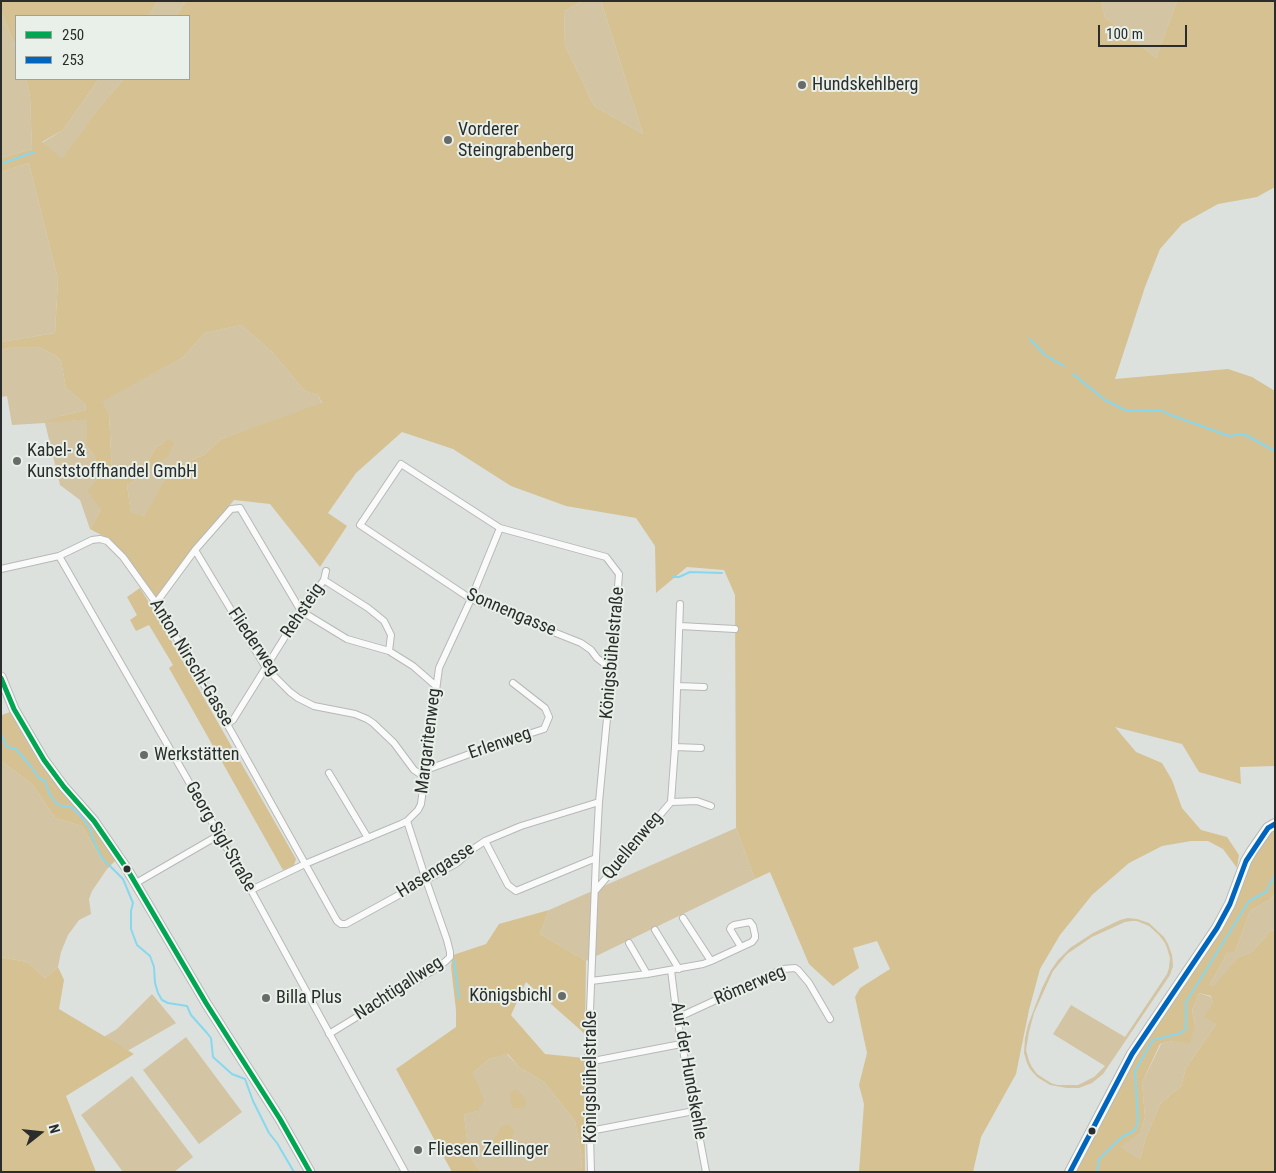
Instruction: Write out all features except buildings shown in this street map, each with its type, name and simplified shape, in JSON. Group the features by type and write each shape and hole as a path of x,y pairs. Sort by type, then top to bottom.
{"main road":[{"path":"1,677 14,709 44,760 64,787 94,821 118,855 201,994 280,1119 310,1172"},
{"path":"1070,1172 1132,1054 1217,928 1230,904 1252,851 1268,828 1275,824"}],"street":[{"name":"Sonnengasse","path":"401,464 360,525 471,599 581,643 606,665 612,666"},
{"name":"Königsbühelstraße","path":"401,464 500,528 606,557 619,574 599,802 596,858 588,1062 591,1172"},
{"path":"156,603 195,550 231,509 240,508 301,611 347,639 389,650 413,666 436,686"},
{"name":"Margaritenweg","path":"408,821 421,804 439,668 471,599 500,528"},
{"name":"Anton Nirschl-Gasse","path":"58,556 92,540 100,539 107,541 123,557 156,603 227,724 305,864"},
{"name":"Fliederweg","path":"195,550 266,668 290,692 319,708 355,714 373,723 394,743 414,770 420,774 426,772"},
{"path":"1,569 58,556"},
{"name":"Georg Sigl-Straße","path":"58,556 251,890 405,1172"},
{"name":"Rehsteig","path":"227,724 233,720 301,611 324,580 326,571"},
{"path":"324,580 368,608 384,622 392,635 389,650"},
{"name":"Quellenweg","path":"595,891 671,802 680,604"},
{"path":"680,626 735,629"},
{"name":"Erlenweg","path":"426,772 494,745 544,729 549,717 545,708 513,683"},
{"path":"677,686 704,687"},
{"path":"675,747 701,748"},
{"path":"329,773 368,838"},
{"name":"Quellenweg","path":"671,802 697,801 711,806"},
{"name":"Hasengasse","path":"305,864 337,921 341,924 346,924 457,863 485,841 521,826 599,802"},
{"path":"251,890 305,864 408,821"},
{"name":"Nachtigallweg","path":"329,1034 450,957 408,821"},
{"path":"136,884 219,835"},
{"path":"485,841 508,885 516,891 596,858"},
{"path":"683,918 711,961"},
{"path":"591,981 703,964 752,942 756,935 750,922 731,927 730,930 740,947"},
{"path":"655,930 679,969"},
{"path":"628,943 647,974"},
{"name":"Römerweg","path":"677,1018 783,970 795,968 808,982 830,1019"},
{"name":"Auf der Hundskehle","path":"671,970 677,1018 706,1172"},
{"path":"588,1062 682,1044"},
{"path":"590,1131 694,1111"}],"shaded area":[{"path":"1,1 158,1 149,15 15,15 15,46 1,11"},
{"path":"158,1 186,1 177,15 149,15"},
{"path":"186,1 583,1 564,11 565,45 594,106 643,134 601,1 1101,1 1105,17 1156,58 1177,1 1275,1 1275,187 1257,197 1218,204 1182,224 1160,249 1145,287 1115,379 1228,369 1252,377 1275,391 1275,766 1240,767 1241,784 1199,772 1182,744 1115,727 1136,752 1162,763 1172,780 1182,808 1201,830 1227,837 1239,855 1237,868 1223,849 1208,841 1191,841 1162,846 1129,863 1092,895 1060,935 1040,969 1029,1010 1016,1074 981,1137 973,1172 859,1172 864,1104 859,1085 867,1053 855,997 860,988 890,969 877,941 853,948 859,968 833,986 809,964 770,872 755,879 736,828 735,595 724,570 687,567 656,593 655,546 636,518 566,506 511,486 453,449 402,432 356,473 328,513 347,526 320,567 270,504 234,500 156,597 112,541 90,529 101,509 87,491 97,480 95,457 87,446 87,419 45,422 86,410 85,404 66,388 61,361 56,356 39,347 13,347 1,350 1,342 55,333 58,279 29,163 1,172 1,158 32,149 30,97 26,80 98,80 63,130 42,142 62,159 100,106 123,80 190,80 190,15 177,15","holes":["241,325 272,352 305,391 318,395 322,403 221,439 204,455 171,468 145,516 131,513 127,485 167,458 174,442 168,439 156,447 143,470 124,479 112,474 109,413 102,402 182,358 205,333"]},
{"path":"583,1 601,1 643,134 594,106 565,45 564,11"},
{"path":"1101,1 1177,1 1156,58 1105,17"},
{"path":"1,11 15,46 15,80 26,80 30,97 32,149 1,158"},
{"path":"98,80 123,80 100,106 62,160 42,143 63,130"},
{"path":"29,163 58,279 55,333 1,342 1,172"},
{"path":"241,325 272,352 305,391 318,395 322,404 221,439 204,455 171,468 146,516 131,514 127,485 167,458 163,444 156,447 143,470 124,479 112,474 109,413 101,402 182,358 205,333"},
{"path":"13,347 39,347 56,356 61,361 66,388 85,404 86,410 61,416 71,421 87,418 87,446 95,457 101,509 90,529 80,500 60,485 45,423 12,425 7,396 1,397 1,350"},
{"path":"140,588 296,859 294,865 283,870 169,668 173,665 149,625 136,631 130,620 137,615 127,597"},
{"path":"10,712 39,762 61,790 91,822 116,860 107,869 82,826 55,818 32,784 1,761 1,713 2,715"},
{"path":"1,761 32,784 55,818 82,826 107,869 92,891 89,899 91,914 79,920 68,935 61,952 58,967 45,978 27,962 1,957"},
{"path":"736,828 755,879 586,961 540,934 549,910"},
{"path":"1275,830 1275,892 1271,899 1250,911 1235,952 1228,952 1209,986 1214,986 1237,958 1252,952 1271,930 1275,931 1275,1172 1075,1172 1134,1056 1241,888 1253,856 1271,832","holes":["1199,993 1211,996 1213,1003 1204,1017 1216,1024 1186,1068 1181,1086 1160,1104 1146,1137 1140,1159 1120,1147 1140,1134 1145,1117 1142,1083 1160,1044 1173,1041 1190,1043 1195,1025 1192,1010"]},
{"path":"1275,892 1275,931 1271,930 1252,952 1237,958 1214,987 1209,986 1228,952 1235,952 1250,911 1271,899"},
{"path":"549,910 540,934 586,961 585,1034 526,982 511,1015 545,1054 584,1058 585,1172 581,1172 582,1158 575,1121 544,1082 519,1067 508,1054 489,1059 473,1073 484,1101 477,1111 464,1115 469,1155 481,1172 452,1172 396,1069 456,1027 451,966 453,955 486,944 499,924"},
{"path":"1128,918 1149,923 1164,937 1172,955 1173,966 1170,975 1103,1074 1092,1083 1079,1088 1050,1085 1037,1077 1030,1069 1024,1053 1028,1025 1042,988 1058,960 1070,948 1093,933","holes":["1137,921 1149,926 1165,943 1170,958 1167,974 1125,1037 1071,1005 1053,1034 1105,1066 1094,1077 1078,1085 1057,1085 1051,1083 1037,1074 1029,1061 1026,1050 1034,1013 1053,971 1067,954 1092,937 1125,922"]},
{"path":"1,957 27,962 45,978 58,967 64,980 59,1009 134,1054 66,1096 96,1172 1,1172"},
{"path":"1199,993 1211,997 1216,1024 1186,1068 1181,1086 1160,1104 1146,1137 1140,1159 1119,1147 1140,1134 1145,1117 1142,1083 1161,1044 1173,1041 1195,1025 1192,1010"},
{"path":"152,994 176,1023 70,1084 87,1047 117,1029"},
{"path":"186,1037 242,1112 199,1144 143,1070"},
{"path":"507,1054 519,1067 544,1082 575,1121 582,1158 581,1172 481,1172 469,1155 464,1115 477,1111 473,1073 489,1059"},
{"path":"132,1076 193,1157 174,1172 123,1172 81,1115"},
{"path":"516,1089 525,1098 526,1104 523,1108 512,1108 511,1092"},
{"path":"510,1124 514,1132 511,1140 513,1149 497,1159 491,1154 489,1148 501,1127"}],"waterway":[{"path":"1,164 34,152"},
{"path":"1030,339 1045,355 1064,366"},
{"path":"1073,374 1105,400 1127,411 1161,410 1229,436 1244,434 1275,451"},
{"path":"673,577 679,577 690,572 722,573"},
{"path":"1,733 6,746 16,749 39,778 45,781 50,795 58,805 71,807 86,823 102,858 123,879 133,903 131,929 137,945 150,956 154,967 155,983 162,1000 168,1003 187,1006 191,1015 211,1038 213,1057 232,1074 245,1079 253,1101 269,1133 294,1172"},
{"path":"1097,1172 1099,1159 1122,1137 1135,1130 1138,1121 1135,1071 1153,1040 1181,1033 1186,1028 1186,1002 1249,901 1266,892 1275,875"},
{"path":"454,961 459,998"}],"transit line":[{"name":"250","path":"1,678 14,709 44,760 64,787 94,821 127,869 206,1003 280,1119 310,1172"},
{"name":"253","path":"1070,1172 1132,1054 1217,928 1230,904 1246,861 1268,828 1275,824"}],"place":[{"name":"Hundskehlberg","path":"802,85"},
{"name":"Vorderer Steingrabenberg","path":"448,140"},
{"name":"Kabel- & Kunststoffhandel GmbH","path":"17,461"},
{"name":"Werkstätten","path":"144,755"},
{"name":"Königsbichl","path":"562,996"},
{"name":"Billa Plus","path":"266,998"},
{"name":"Fliesen Zeillinger","path":"418,1150"}]}
